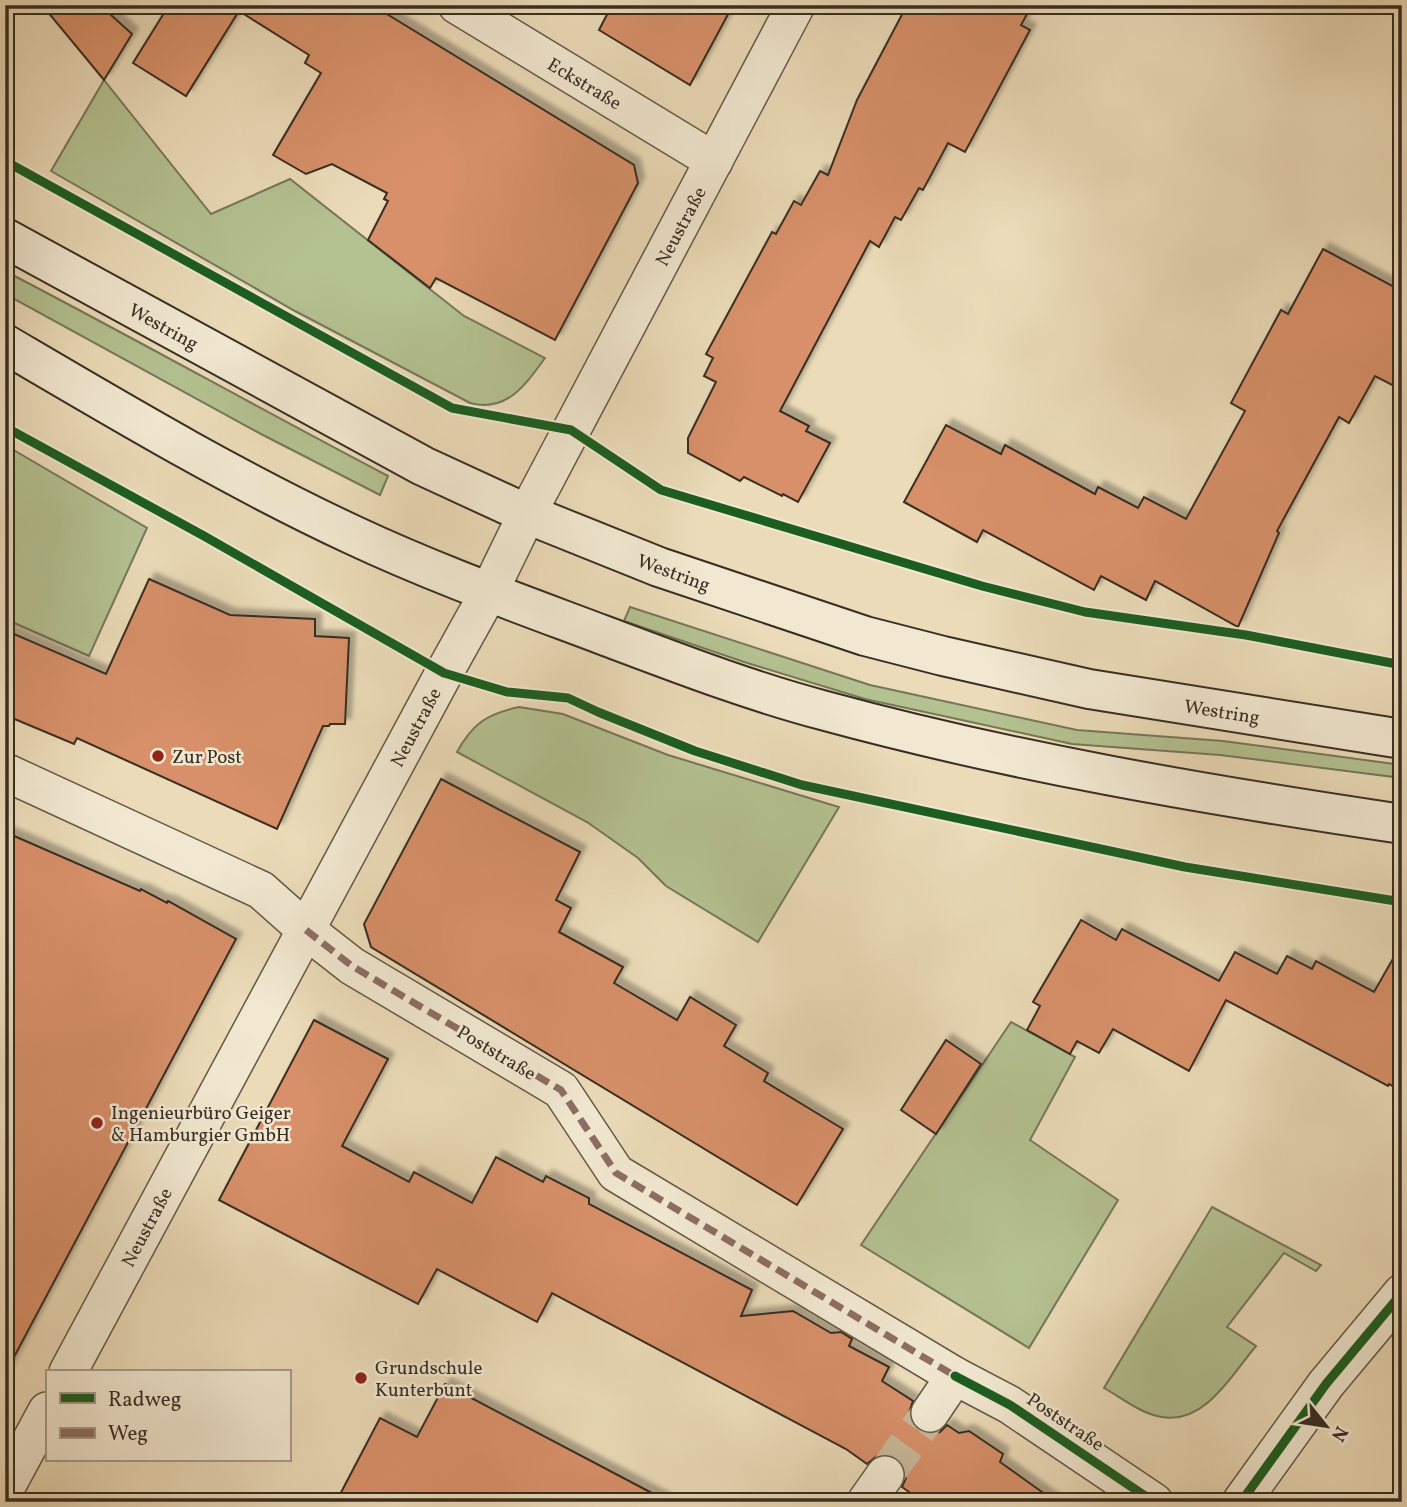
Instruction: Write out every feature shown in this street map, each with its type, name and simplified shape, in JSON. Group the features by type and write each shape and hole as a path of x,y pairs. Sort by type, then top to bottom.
{"main road":[{"name":"Westring","path":"5,238 423,466 527,514 659,567 864,636 1088,689 1402,739"},
{"path":"5,344 234,474 351,534 488,594 706,674 818,709 939,741 1216,796 1402,824"}],"street":[{"name":"Eckstraße","path":"457,5 714,161"},
{"name":"Neustraße","path":"69,1370 488,594 527,514 796,5"},
{"name":"Poststraße","path":"5,772 261,890 352,966 561,1090 616,1173 955,1376 1010,1405 1154,1502"},
{"path":"1241,1502 1326,1384 1402,1293"},
{"path":"930,1413 955,1376"},
{"path":"5,1489 46,1413"}],"green space":[{"path":"104,80 211,214 290,179 464,316 545,358 523,386 505,400 495,404 470,403 295,311 51,171"},
{"path":"5,271 388,476 380,495 261,434 5,294"},
{"path":"5,445 147,528 89,656 5,619"},
{"path":"630,607 870,685 1077,730 1223,741 1402,765 1402,778 1220,755 1072,744 865,699 624,621"},
{"path":"519,707 563,714 668,755 839,807 758,942 666,886 638,858 587,822 457,752 482,721"},
{"path":"1011,1022 1075,1057 1030,1140 1118,1200 1029,1348 861,1245"},
{"path":"1212,1207 1321,1265 1316,1271 1284,1253 1227,1327 1256,1346 1205,1405 1192,1413 1177,1417 1154,1415 1104,1388"}],"building":[{"path":"42,5 100,5 132,34 104,80"},
{"path":"169,5 372,5 634,165 638,183 555,340 436,278 430,288 368,240 388,201 384,199 387,193 332,164 306,174 273,155 321,73 305,63 309,55 239,11 186,96 133,63"},
{"path":"612,5 733,5 690,85 599,30"},
{"path":"907,5 1032,5 1021,25 1030,30 965,152 948,143 923,190 919,188 901,220 895,217 879,247 870,241 780,411 809,426 806,431 830,443 798,502 744,477 740,481 688,453 688,438 716,382 704,376 713,358 706,354 772,232 776,234 794,201 801,205 820,171 828,175 857,100"},
{"path":"1323,249 1402,291 1402,390 1375,376 1349,423 1339,417 1277,531 1279,533 1238,627 1155,581 1146,600 1101,576 1094,590 983,530 977,542 904,502 946,425 1001,454 1005,445 1095,494 1098,487 1138,508 1144,497 1186,519 1245,411 1231,403 1281,310 1288,314"},
{"path":"149,579 230,615 315,619 315,636 349,638 345,724 323,726 277,829 77,738 74,744 5,715 5,630 106,674"},
{"path":"441,779 580,852 556,900 571,908 559,932 623,967 614,983 677,1020 690,997 736,1025 724,1046 768,1073 764,1081 843,1129 797,1205 371,947 364,924"},
{"path":"5,832 140,891 141,889 167,903 168,901 236,939 5,1374"},
{"path":"1081,920 1116,940 1122,929 1219,981 1235,952 1277,974 1287,956 1312,969 1316,961 1374,992 1402,943 1402,1091 1226,1000 1189,1071 1113,1029 1099,1053 1077,1041 1070,1054 1027,1030 1040,1006 1033,1002"},
{"path":"314,1020 388,1059 342,1146 409,1182 414,1172 472,1203 496,1157 543,1182 546,1176 589,1198 589,1204 752,1290 741,1316 793,1311 831,1333 841,1332 852,1339 849,1346 889,1367 882,1381 913,1401 909,1412 911,1423 918,1430 929,1434 940,1432 947,1425 959,1433 969,1431 1003,1454 1000,1462 1056,1502 923,1502 902,1487 906,1478 904,1467 896,1458 886,1454 877,1456 867,1464 846,1449 552,1293 537,1322 437,1269 418,1304 219,1200"},
{"path":"946,1040 981,1064 936,1134 901,1110"},
{"path":"445,1384 669,1502 336,1502 380,1418 417,1437"}],"tunnel":[{"path":"885,1475 930,1413"}],"marked path":[{"path":"306,930 352,966 561,1090 616,1173 955,1376"}],"cycle path":[{"path":"5,161 452,408 571,430 661,490 982,586 1085,612 1246,635 1402,665"},
{"path":"5,427 204,536 444,673 507,692 568,698 695,751 802,785 1185,867 1402,902"},
{"path":"1241,1502 1326,1384 1402,1293"},
{"path":"955,1376 1010,1405 1154,1502"}],"place":[{"name":"Zur Post","path":"158,756"},
{"name":"Ingenieurbüro Geiger & Hamburgier GmbH","path":"97,1123"},
{"name":"Grundschule Kunterbunt","path":"361,1378"}]}
